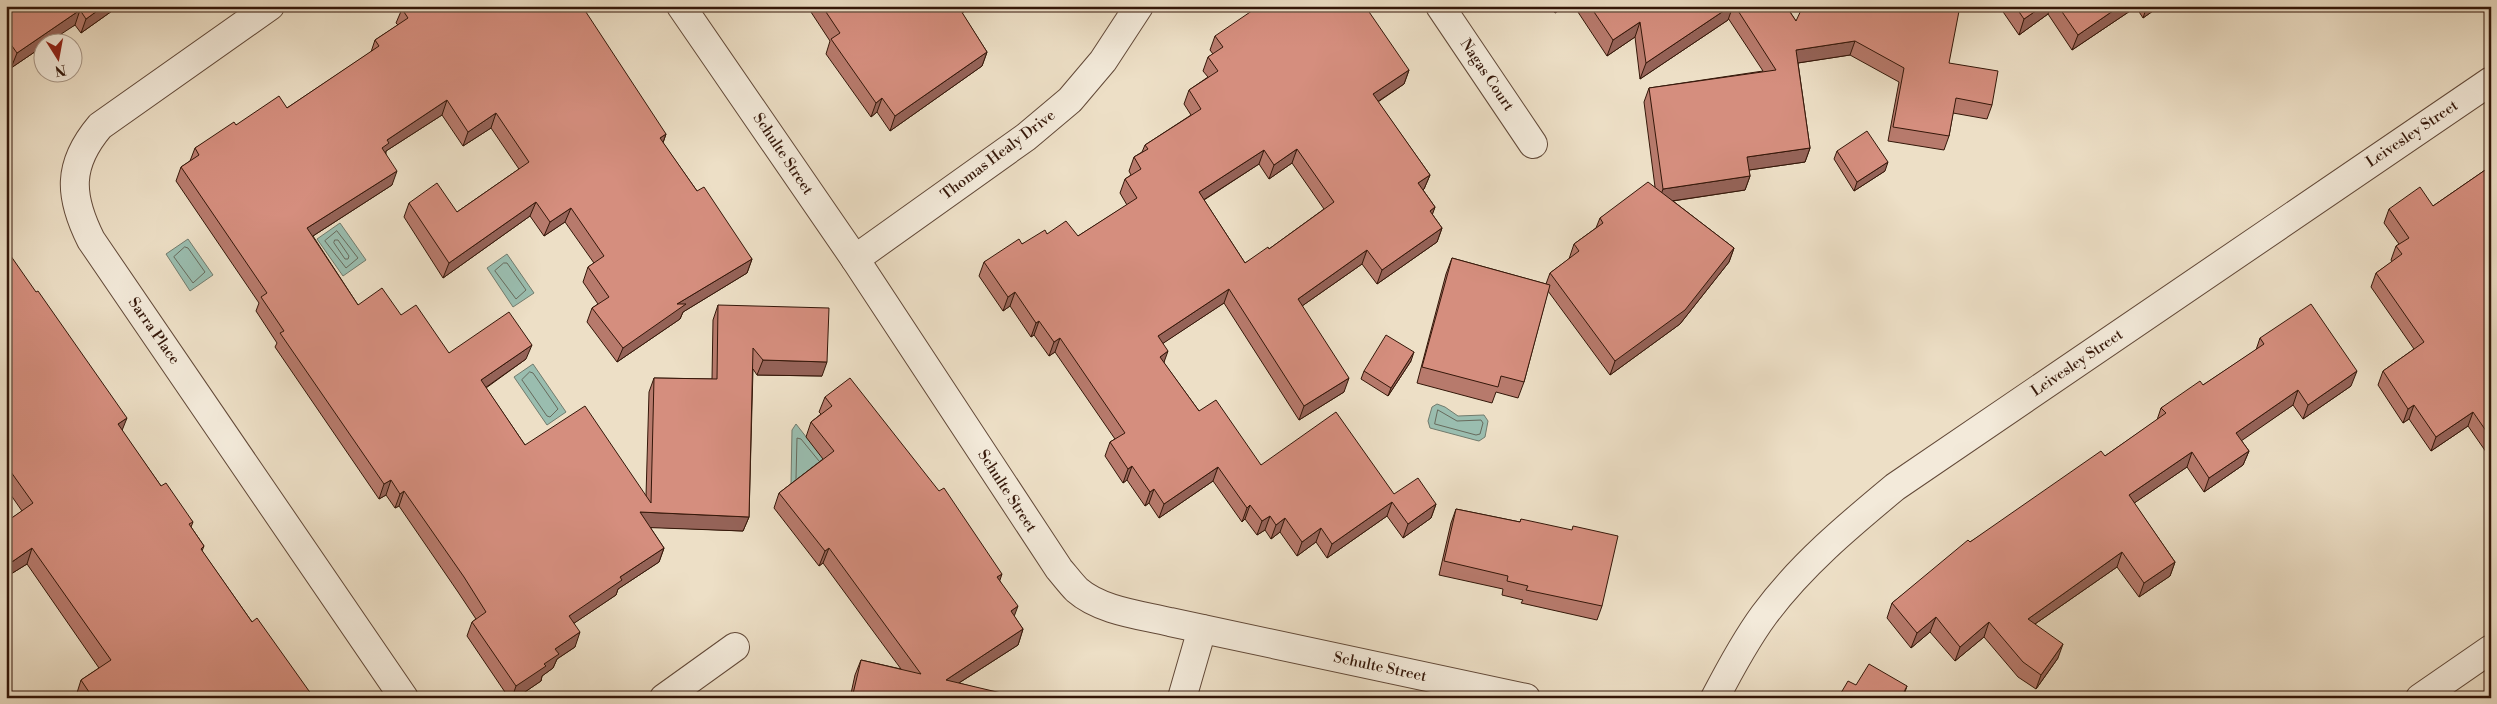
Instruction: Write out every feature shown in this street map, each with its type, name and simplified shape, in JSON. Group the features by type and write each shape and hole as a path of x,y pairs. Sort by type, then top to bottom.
{"street":[{"name":"Sarra Place","path":"270,6 100,126 88,140 79,157 64,171 91,240 404,698"},
{"name":"Schulte Street","path":"681,6 855,259 1059,569 1078,591 1100,603 1123,611 1202,630 1526,698"},
{"name":"Thomas Healy Drive","path":"855,259 1026,138 1070,100 1103,61 1138,6"},
{"name":"Nagas Court","path":"1440,6 1533,144"},
{"name":"Leivesley Street","path":"1715,698 1736,656 1764,614 1803,569 1848,526 1895,487 2491,80"},
{"path":"1182,698 1202,630"},
{"path":"664,698 736,647"},
{"path":"2420,698 2491,649"}],"water":[{"path":"340,223 366,260 343,276 317,239"},
{"path":"188,239 213,275 190,291 166,254"},
{"path":"507,254 534,293 513,307 487,268"},
{"path":"533,364 566,412 547,425 514,377"},
{"path":"1437,404 1458,416 1484,415 1488,421 1485,437 1479,441 1430,428 1428,421 1432,407"},
{"path":"796,424 829,466 796,491 791,484 792,430"}],"building":[{"path":"6,6 104,6 86,19 80,10 48,32 32,32 32,43 17,53 6,40"},
{"path":"405,6 582,6 666,134 660,138 697,191 704,187 752,259 677,304 686,304 623,348 592,308 609,297 588,267 604,256 571,208 550,222 536,202 449,263 409,203 437,183 457,212 529,162 496,113 468,132 447,100 387,140 389,143 382,148 397,171 307,228 358,305 382,288 401,315 416,305 449,353 509,312 532,345 481,380 525,445 585,406 651,503 654,378 717,379 718,305 829,308 827,362 763,360 753,348 749,517 640,512 664,548 620,577 622,580 569,616 580,632 555,649 559,654 544,664 546,666 516,686 472,622 486,612 464,577 404,491 400,494 391,480 384,484 280,333 284,331 261,297 267,293 181,167 199,155 195,148 234,122 236,125 279,96 287,108 379,46 375,40 408,18 402,9"},
{"path":"822,6 958,6 987,52 895,116 882,98 876,103 831,39 840,33"},
{"path":"1259,6 1365,6 1409,70 1373,94 1430,175 1418,183 1435,207 1430,211 1442,228 1382,270 1367,250 1298,299 1349,378 1304,406 1229,289 1158,336 1168,351 1160,357 1199,411 1216,400 1261,465 1336,412 1394,494 1418,478 1436,504 1408,524 1392,502 1332,544 1321,528 1302,542 1285,518 1276,525 1270,516 1262,521 1250,505 1247,508 1218,467 1164,504 1154,489 1150,492 1132,466 1128,469 1110,442 1125,433 1060,338 1054,342 1039,321 1036,323 1015,292 1008,297 984,262 1019,239 1022,244 1045,230 1047,234 1066,221 1078,236 1137,198 1125,179 1141,169 1134,157 1148,149 1145,145 1201,109 1189,90 1218,71 1208,57 1223,47 1215,36","holes":["1297,149 1334,202 1269,249 1268,247 1245,263 1199,192 1264,150 1274,165"]},
{"path":"1590,6 1731,6 1646,63 1640,22 1613,40"},
{"path":"1735,6 1786,6 1796,21 1803,6 1960,6 1949,63 1998,71 1992,105 1956,98 1949,136 1893,127 1904,68 1855,41 1796,50 1810,148 1747,157 1750,176 1663,189 1649,88 1776,70"},
{"path":"2015,6 2043,6 2024,19"},
{"path":"2058,6 2120,6 2078,35"},
{"path":"1867,131 1888,162 1857,182 1837,151"},
{"path":"2491,166 2491,438 2473,412 2436,437 2414,405 2408,409 2383,371 2424,342 2376,273 2402,254 2396,246 2409,238 2389,209 2420,187 2433,206"},
{"path":"1648,182 1734,248 1685,310 1615,361 1550,273 1579,251 1574,244 1603,223 1600,218"},
{"path":"6,249 36,292 38,291 127,418 118,424 161,486 166,483 193,522 189,524 204,546 201,549 252,622 257,618 314,698 93,698 81,680 111,660 32,548 6,566 6,522 33,503 6,465"},
{"path":"1452,258 1550,285 1524,382 1501,376 1498,387 1422,367"},
{"path":"2311,304 2357,371 2308,405 2298,390 2236,433 2249,451 2209,478 2192,452 2129,495 2175,562 2144,583 2122,552 2028,619 2063,644 2041,675 2023,662 1989,622 1960,647 1936,617 1917,633 1892,603 1968,540 1970,542 2101,451 2105,456 2166,413 2161,408 2200,381 2203,385 2264,344 2260,338"},
{"path":"1386,335 1414,352 1391,388 1364,371"},
{"path":"850,378 939,491 944,488 1002,574 997,577 1018,606 1011,611 1023,629 946,680 1014,696 1014,698 852,698 861,660 921,674 829,548 825,551 779,493 834,451 811,422 832,406 825,397"},
{"path":"1456,509 1520,522 1521,519 1572,530 1573,526 1618,536 1602,606 1526,590 1528,586 1507,581 1508,576 1444,561"},
{"path":"1869,664 1907,686 1901,698 1838,698 1848,681 1856,685"}]}
